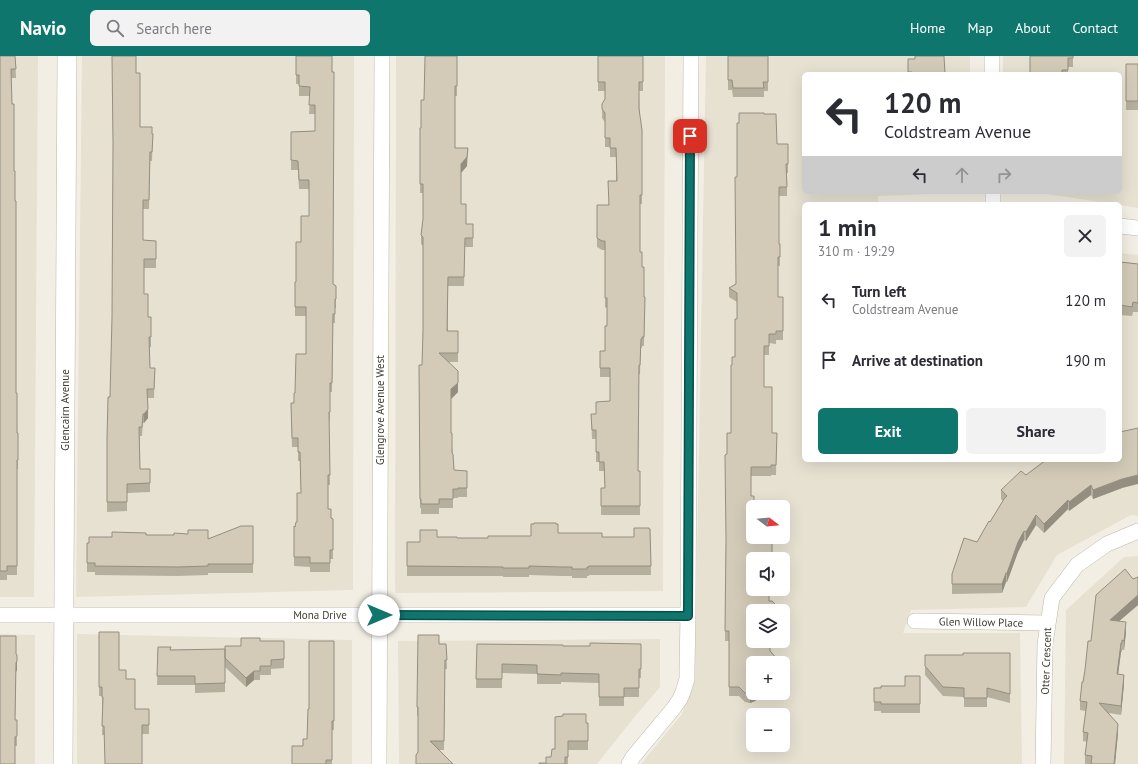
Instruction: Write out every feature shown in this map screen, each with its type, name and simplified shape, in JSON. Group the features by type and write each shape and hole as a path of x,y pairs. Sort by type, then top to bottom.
{"street":[{"name":"Glencairn Avenue","path":"63,764 67,56"},
{"name":"Glengrove Avenue West","path":"379,764 382,56"},
{"path":"629,764 680,699 687,675 691,56"},
{"path":"992,56 992,72"},
{"path":"1122,226 1138,228"},
{"name":"Otter Crescent","path":"1044,764 1045,644 1052,598 1078,565 1107,544 1138,531"},
{"name":"Mona Drive","path":"0,615 688,616"},
{"name":"Glen Willow Place","path":"915,622 1048,623"}],"shaded area":[{"path":"0,56 38,56 34,597 0,597"},
{"path":"82,56 354,56 353,590 76,597"},
{"path":"396,56 665,56 663,591 395,593"},
{"path":"706,56 970,56 970,72 802,72 802,194 924,194 878,196 878,202 802,202 802,462 1122,462 1122,253 1138,255 1138,516 1131,515 1057,555 1026,607 911,610 903,633 1020,633 1022,764 641,764 682,714 695,674"},
{"path":"1003,56 1138,56 1138,208 1122,205 1122,202 1099,202 1048,194 1122,194 1122,72 1003,72"},
{"path":"1138,556 1138,764 1064,764 1066,610 1124,557"},
{"path":"0,634 35,635 35,764 0,764"},
{"path":"77,634 352,640 352,764 77,764"},
{"path":"660,639 660,687 597,764 399,764 398,641"}],"building":[{"path":"0,56 15,56 16,69 11,69 12,104 14,104 14,171 16,201 16,393 18,433 17,566 7,566 7,571 0,571"},
{"path":"112,56 136,56 136,73 140,73 140,127 152,127 153,134 152,152 150,152 149,200 143,200 143,240 156,241 156,259 144,259 144,294 148,294 148,317 151,317 151,337 149,337 150,368 155,368 154,389 147,389 148,409 143,414 142,427 139,427 140,469 150,469 150,483 127,484 127,502 107,502 108,397 110,397 112,317"},
{"path":"296,56 332,56 332,72 334,72 333,284 336,286 336,299 335,314 333,314 332,383 330,383 329,412 330,475 328,475 328,509 331,509 331,518 333,519 333,550 330,550 330,563 310,563 310,557 294,557 294,526 295,527 297,522 297,493 301,493 300,452 298,452 298,438 292,438 291,403 294,403 296,354 306,354 306,307 295,307 296,242 301,242 301,216 309,216 309,180 299,180 298,161 291,160 291,132 315,131 315,105 309,105 310,87 299,86 299,75 296,75"},
{"path":"425,56 457,56 457,86 455,86 455,148 468,148 467,157 461,164 461,204 466,204 466,224 473,224 473,238 465,238 464,277 448,277 447,331 458,331 458,353 439,353 458,371 458,383 451,389 452,453 454,470 467,471 467,488 453,489 453,499 439,499 439,504 421,504 420,499 419,365 422,365 423,331 423,237 421,235 423,219 423,184 420,184 420,128 421,100 424,100"},
{"path":"598,56 643,56 643,82 639,82 639,109 642,130 640,252 642,252 642,267 644,267 645,297 644,337 641,339 639,365 638,471 640,471 640,506 601,506 601,488 605,488 604,462 599,462 599,452 596,452 596,430 592,430 591,414 596,414 596,402 610,401 610,368 600,368 600,351 605,351 607,298 605,298 605,241 597,238 597,205 609,205 608,181 617,181 616,148 610,148 610,138 605,138 605,113 602,109 602,104 605,99 605,82 598,82"},
{"path":"728,56 768,56 768,82 763,82 764,88 733,88 732,80 728,80"},
{"path":"915,56 944,56 945,72 908,72 908,59 915,59"},
{"path":"1030,56 1073,56 1073,58 1068,58 1068,70 1062,70 1062,72 1030,72"},
{"path":"1126,64 1138,64 1138,101 1126,101"},
{"path":"739,113 776,114 777,144 788,144 788,164 786,164 787,187 779,187 780,257 778,257 778,297 783,297 783,331 776,331 776,334 769,334 769,346 764,346 764,387 772,387 772,433 777,433 776,465 771,465 771,467 751,467 751,496 754,496 754,500 746,500 746,544 772,544 772,552 746,552 746,596 769,596 769,601 772,601 775,604 746,604 746,648 770,648 770,651 774,656 746,656 746,693 739,687 729,687 729,631 725,631 725,455 727,454 727,433 731,433 731,365 732,357 735,357 735,319 737,319 737,293 729,288 736,284 735,177 737,177 737,123 739,123"},
{"path":"1122,262 1138,264 1138,303 1133,302 1132,307 1122,305"},
{"path":"1138,428 1138,475 1122,479 1093,490 1091,485 1069,502 1068,500 1044,524 1036,515 1018,542 1002,584 952,584 952,574 964,538 977,542 989,521 990,522 1007,496 1001,490 1021,471 1026,475 1043,462 1122,462 1122,432"},
{"path":"556,523 558,524 558,533 602,533 602,537 634,537 634,528 649,528 651,566 589,566 587,569 572,569 572,567 529,566 529,568 503,568 407,566 407,542 420,542 420,530 437,530 437,537 488,538 488,536 531,536 531,524"},
{"path":"241,526 253,526 253,564 208,564 208,566 177,567 95,566 95,563 87,563 87,543 89,543 89,537 112,537 112,532 146,533 146,535 174,535 174,533 188,534 188,530 208,530 208,539"},
{"path":"1125,569 1133,579 1138,577 1138,595 1110,620 1126,622 1124,641 1122,640 1121,643 1117,674 1124,675 1121,706 1099,703 1118,724 1114,764 1091,764 1092,756 1085,755 1088,733 1083,732 1087,702 1080,701 1088,641 1091,641 1096,595"},
{"path":"99,632 119,632 119,670 126,670 126,679 135,679 135,709 149,709 149,725 142,725 142,764 105,764 104,726 102,726 103,697 102,687 99,687"},
{"path":"418,635 439,635 439,644 446,644 447,660 445,660 444,741 430,741 453,764 416,764 416,755 418,752"},
{"path":"0,636 16,636 17,661 15,720 17,720 17,736 15,737 15,764 0,764"},
{"path":"241,638 260,638 260,641 284,641 284,659 271,660 271,666 260,666 260,671 254,671 246,678 225,658 225,646 241,646"},
{"path":"309,641 334,641 334,721 332,721 332,760 326,760 326,764 292,764 292,746 303,746 303,739 307,739 309,709"},
{"path":"590,643 641,644 639,688 624,688 624,697 599,697 599,674 537,674 537,665 502,664 502,679 476,679 477,644 590,646"},
{"path":"158,647 171,647 170,650 225,649 225,683 195,684 195,676 157,676"},
{"path":"963,653 1010,653 1010,694 987,688 987,698 964,698 964,688 943,687 925,666 925,655 963,655"},
{"path":"905,676 920,676 920,704 881,704 881,702 874,702 874,688 881,688 881,686 905,686"},
{"path":"563,714 586,714 586,723 588,723 588,741 568,741 568,757 565,757 565,764 539,764 546,763 546,757 551,757 552,749 555,749 555,717 563,716"}],"route":[{"path":"379,615 688,616 690,136"}]}
